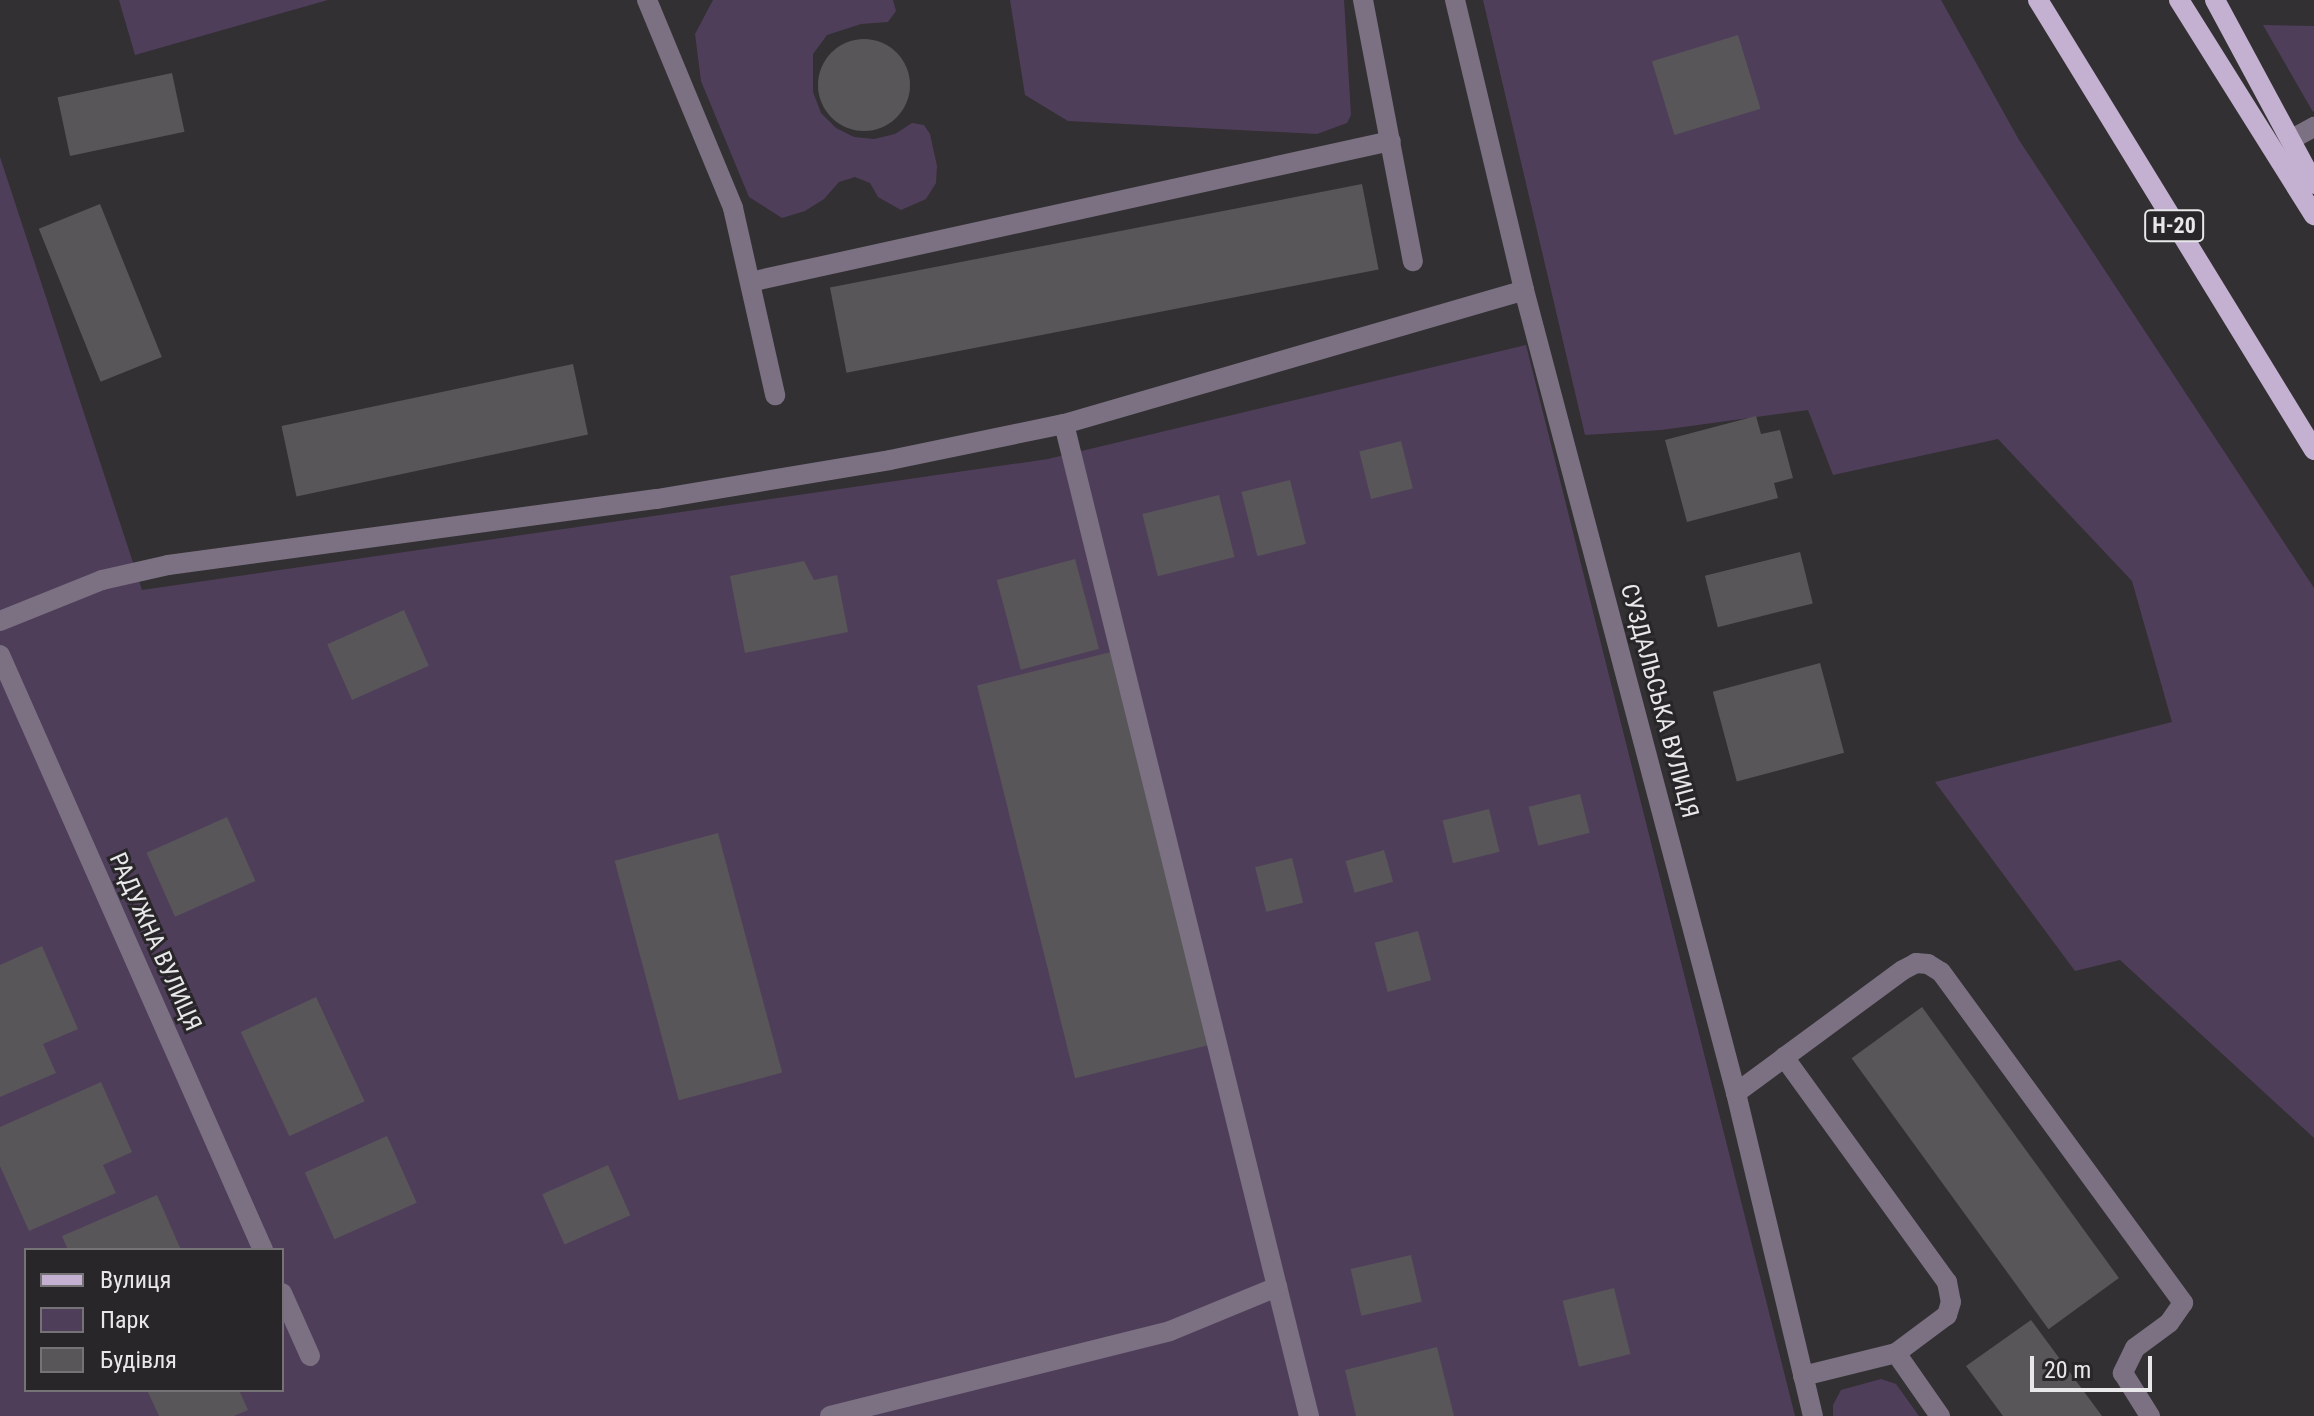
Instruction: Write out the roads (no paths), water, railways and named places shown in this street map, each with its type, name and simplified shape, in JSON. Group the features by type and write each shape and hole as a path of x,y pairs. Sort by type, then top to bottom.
{"main road":[{"name":"Н-20","path":"2038,0 2314,450"},
{"path":"2179,0 2314,215"},
{"path":"2215,0 2314,184"}],"street":[{"path":"647,0 733,208 775,395"},
{"path":"1363,0 1413,261"},
{"name":"СУЗДАЛЬСЬКА ВУЛИЦЯ","path":"1455,0 1524,290 1736,1093 1813,1416"},
{"path":"2292,139 2314,127"},
{"path":"750,282 1391,141"},
{"path":"0,621 102,580 168,565 657,499 890,460 1064,424 1524,290"},
{"path":"1064,424 1309,1416"},
{"name":"РАДУЖНА ВУЛИЦЯ","path":"0,655 262,1248"},
{"path":"1736,1093 1903,970 1916,963 1928,964 1941,972 2183,1303 2169,1323 2135,1348 2123,1373 2150,1416"},
{"path":"1784,1057 1947,1282 1951,1302 1947,1315 1896,1353 1803,1376"},
{"path":"830,1416 1170,1331 1277,1287"},
{"path":"284,1298 310,1356"},
{"path":"1896,1353 1940,1416"}]}
